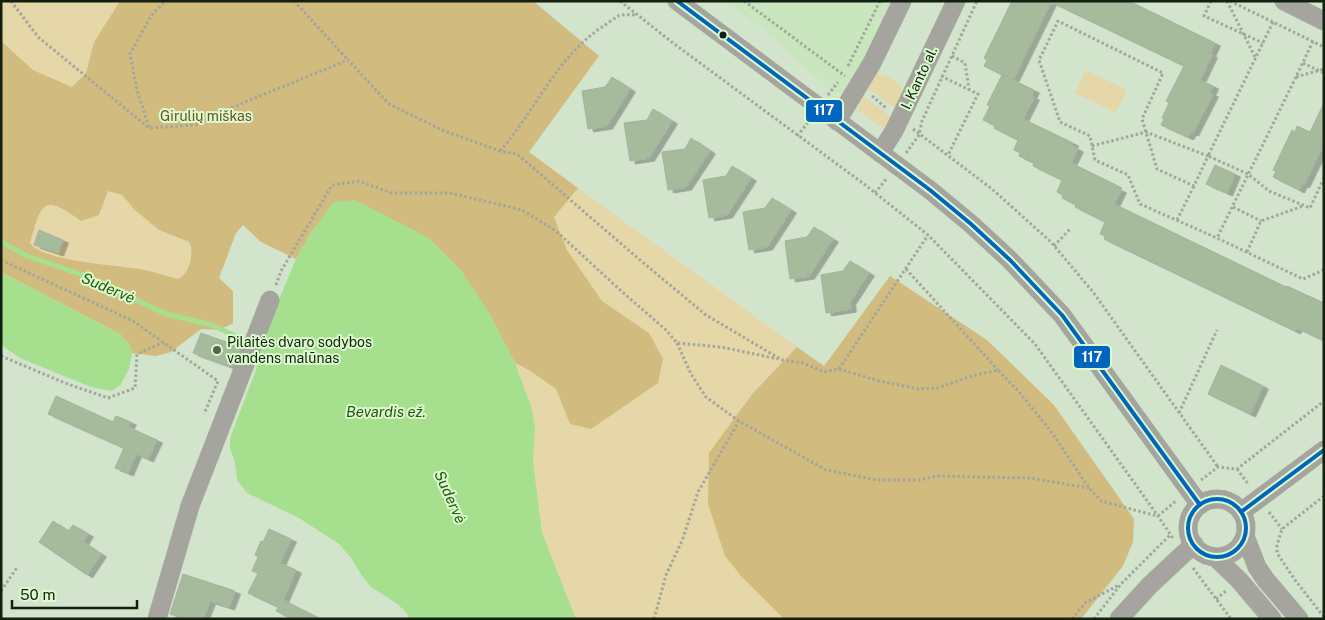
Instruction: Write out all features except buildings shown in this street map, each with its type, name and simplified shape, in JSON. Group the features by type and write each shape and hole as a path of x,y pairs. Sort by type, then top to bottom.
{"street":[{"path":"677,1 930,190 1010,260 1062,316 1200,505"},
{"path":"837,121 858,86 902,1"},
{"name":"I. Kanto al.","path":"880,153 894,132 956,1"},
{"path":"1284,1 1324,21"},
{"path":"157,619 190,506 270,300"},
{"path":"1241,512 1324,450"},
{"path":"1245,536 1237,549 1223,556 1207,555 1200,551 1190,536 1190,519 1194,511 1208,500 1218,499 1235,505 1245,519 1245,536 1257,567 1299,619"},
{"path":"1119,619 1150,585 1194,544"},
{"path":"1215,557 1240,580 1272,619"}],"path":[{"path":"11,1 38,37 150,128 195,125 245,102 348,60"},
{"path":"150,128 137,90 130,54 150,16 165,1"},
{"path":"294,1 389,104 442,130 500,151 517,154 646,266 706,315 782,360"},
{"path":"620,1 928,235 1035,344 1158,516 1101,501 1089,488 1052,434 1019,392 906,269"},
{"path":"744,1 992,189 1054,246 1093,292 1218,467 1237,469 1324,401"},
{"path":"797,136 843,75 880,1"},
{"path":"875,193 920,135 922,121 977,1"},
{"path":"1212,1 1204,16 1263,43"},
{"path":"1228,1 1255,58"},
{"path":"1228,1 1324,47"},
{"path":"500,151 516,134 544,88 569,56 593,34 619,16 637,15"},
{"path":"1194,186 1158,169 1142,119 1163,73 1058,20 1039,60 1060,122 1090,136 1094,160 1128,175 1140,204 1303,279 1324,270"},
{"path":"1177,220 1273,22"},
{"path":"1217,238 1313,41"},
{"path":"952,56 965,63 969,90"},
{"path":"1303,63 1324,73"},
{"path":"924,68 978,94 948,155"},
{"path":"1296,77 1324,69"},
{"path":"1092,146 1146,132 1248,174 1269,191 1310,208 1324,178"},
{"path":"281,271 332,185 359,181 392,193 450,193 522,210 556,230 618,289 666,330 677,343 690,374 706,397 739,421 826,470 877,480 919,480 936,476 1030,478 1089,488"},
{"path":"1232,207 1262,220 1304,205"},
{"path":"1247,252 1262,220"},
{"path":"1054,246 1071,228"},
{"path":"839,369 928,235"},
{"path":"1,260 133,321 218,381 204,414"},
{"path":"1179,413 1217,330"},
{"path":"1,356 65,383 108,398 134,388 137,354 164,342"},
{"path":"677,343 721,347 803,363 824,372 839,369 879,381 919,389 938,388 972,376 998,370"},
{"path":"654,619 666,575 682,541 698,492 739,421"},
{"path":"1324,496 1282,529 1277,545 1277,553 1294,580 1324,617"},
{"path":"1094,619 1121,584 1170,534"},
{"path":"1,591 18,566"},
{"path":"1072,619 1085,603 1121,584"},
{"path":"1216,599 1231,619"}],"shaded area":[{"path":"1,1 120,1 94,42 86,73 72,87 33,70 1,41"},
{"path":"725,1 891,1 855,76 846,89 841,93 836,93 817,79 775,38"},
{"path":"1086,70 1127,90 1116,113 1075,93"},
{"path":"877,74 897,82 902,89 896,109 865,86 870,78"},
{"path":"862,95 892,118 887,131 858,110"},
{"path":"578,188 797,347 753,393 709,454 765,598 784,619 576,619 542,533 533,462 535,428 532,409 515,363 529,370 556,389 570,424 591,429 619,408 649,333 602,301 567,250 554,217"},
{"path":"108,191 122,195 135,210 159,230 188,242 191,257 183,277 179,280 145,270 66,259 50,255 30,243 38,218 45,206 58,207 81,221 99,214"}],"green space":[{"name":"Girulių miškas","path":"120,1 533,1 599,56 529,152 578,188 554,217 567,250 602,301 649,333 663,359 658,383 591,429 570,424 556,389 529,370 515,363 489,313 312,231 296,259 261,242 243,225 236,233 219,278 233,291 233,323 218,329 201,329 171,352 156,356 132,353 129,344 120,334 1,272 1,41 33,70 72,87 86,73 94,42","holes":["108,191 122,195 135,210 159,230 189,242 191,246 190,263 182,277 178,279 145,270 66,259 50,255 30,243 41,211 45,207 51,205 58,207 81,221 99,215"]},
{"path":"890,276 987,340 1054,405 1134,519 1133,542 1123,566 1081,619 784,619 742,577 725,556 708,504 709,453 753,393 797,347 824,366"}],"water":[{"name":"Bevardis ež.","path":"355,200 429,238 461,270 489,313 515,363 532,409 535,428 533,462 542,533 576,619 410,619 405,611 396,603 371,587 339,544 299,518 247,493 237,480 230,438 257,367 255,362 259,348 296,259 312,231 334,202"},
{"path":"1,272 120,334 129,344 132,353 129,369 121,384 112,391 91,387 20,358 1,345"}],"waterway":[{"name":"Sudervė","path":"1,242 27,256 83,275 166,314 212,325 244,340"}],"transit line":[{"name":"117","path":"677,1 930,190 1010,260 1062,315 1200,505"},
{"name":"117","path":"1241,512 1324,450"},
{"name":"117","path":"1217,499 1233,504 1241,512 1246,528 1241,544 1233,552 1217,557 1201,552 1193,544 1188,528 1193,512 1201,504 1217,499"}],"place":[{"name":"Pilaitės dvaro sodybos vandens malūnas","path":"217,350"}]}
